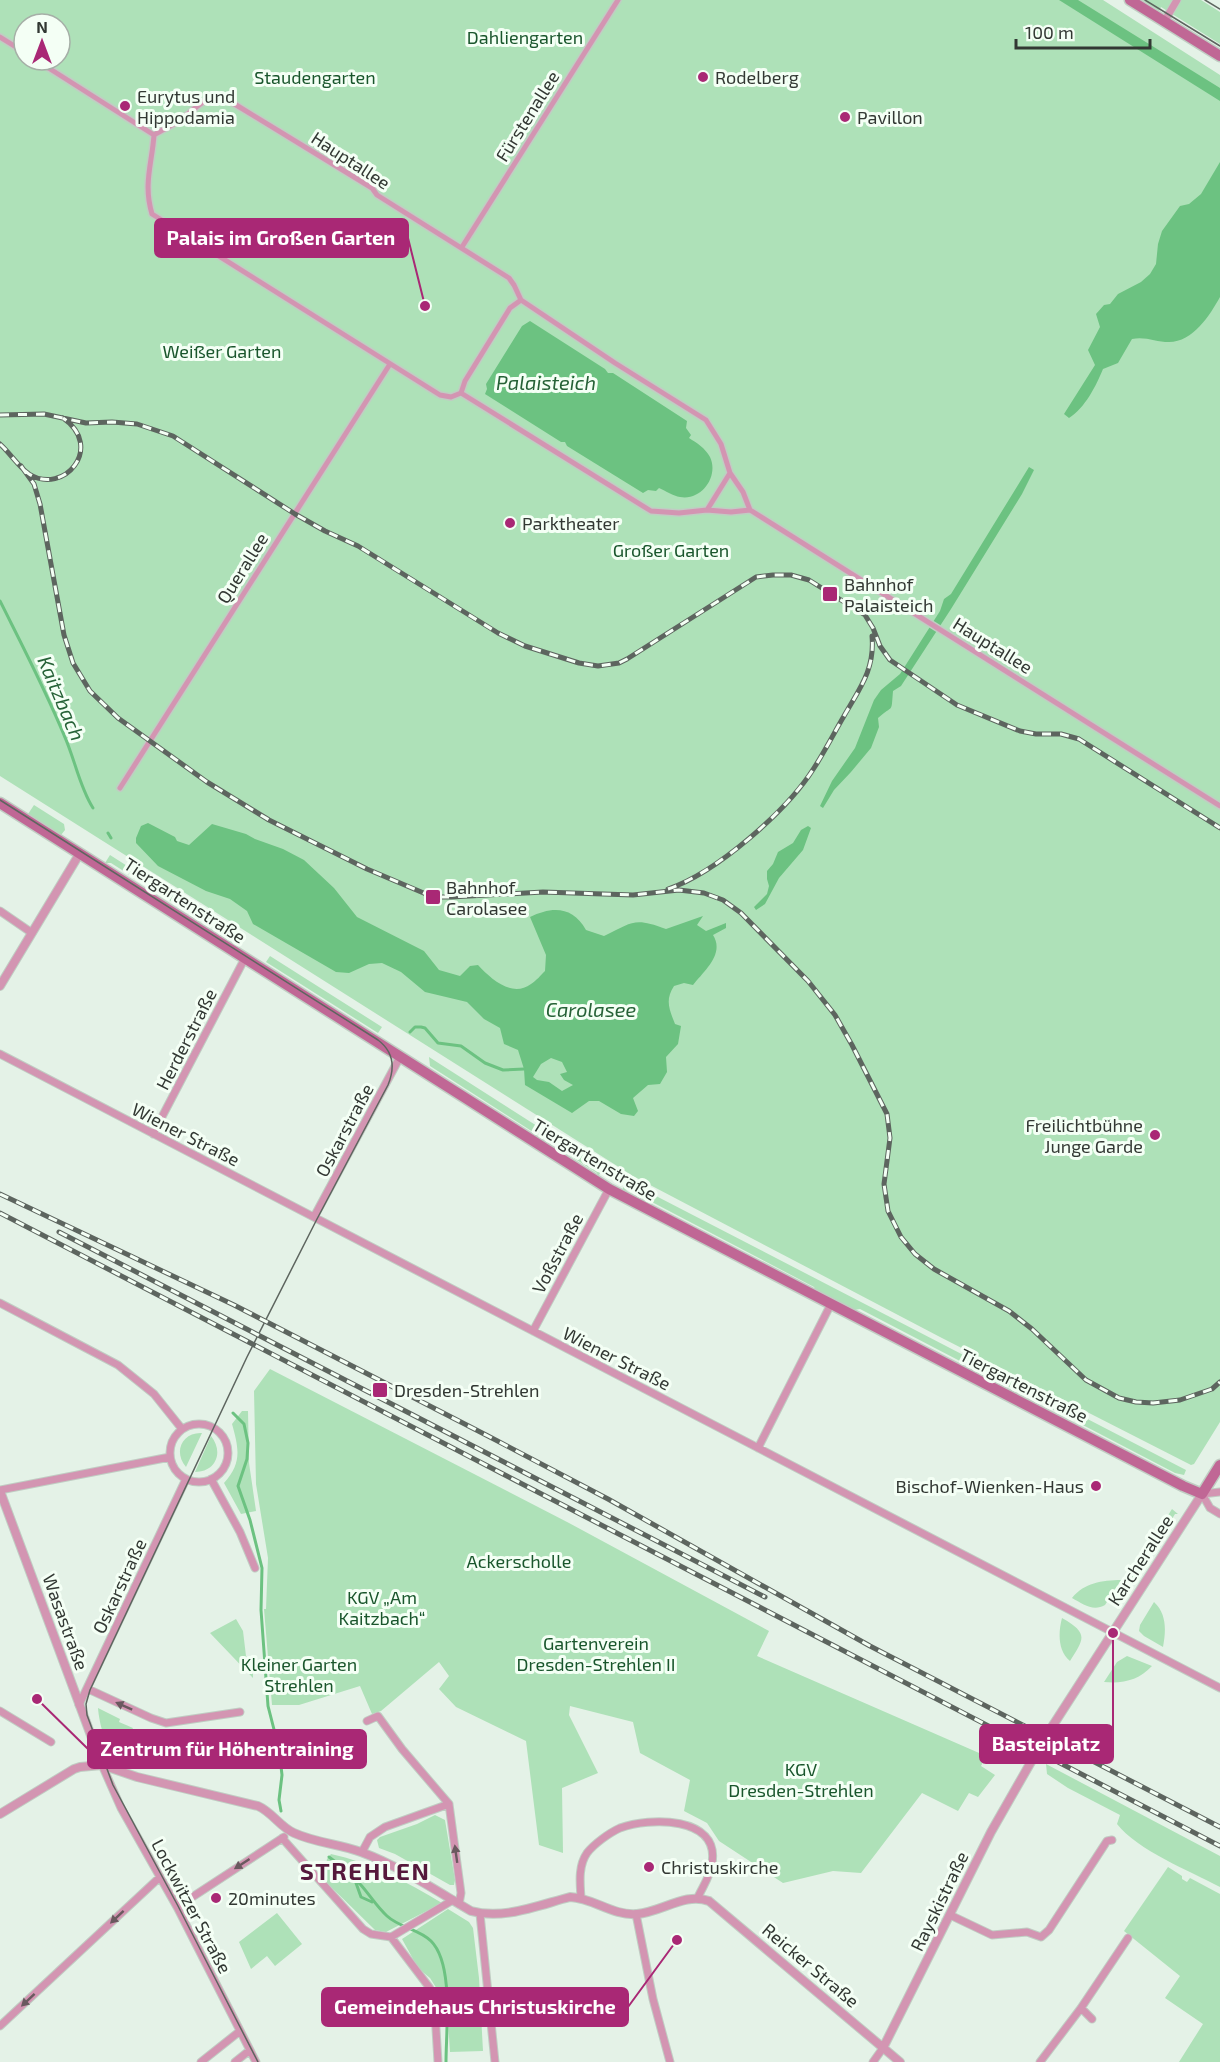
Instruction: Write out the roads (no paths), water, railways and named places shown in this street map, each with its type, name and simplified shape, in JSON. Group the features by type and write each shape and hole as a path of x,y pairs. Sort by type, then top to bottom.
{"main road":[{"path":"1130,0 1220,56"},
{"name":"Tiergartenstraße","path":"0,803 609,1189 1202,1494"},
{"name":"Karcherallee","path":"1202,1494 1220,1466"}],"street":[{"name":"Fürstenallee","path":"462,248 618,0"},
{"path":"1164,22 1177,0"},
{"path":"55,72 154,135 152,158 147,176 147,196 152,214 440,395 451,397 461,393 465,381 510,308 520,300"},
{"name":"Hauptallee","path":"154,135 182,119 201,102 217,98 228,100 372,188 377,195 509,278 520,300 706,420 721,444 730,473 743,492 750,510 1220,806"},
{"name":"Querallee","path":"120,788 390,364"},
{"path":"461,393 651,511 679,513 706,510 731,512 750,510"},
{"path":"706,510 730,473"},
{"path":"0,986 80,853"},
{"path":"0,910 32,933"},
{"name":"Herderstraße","path":"153,1134 245,958"},
{"name":"Wiener Straße","path":"0,1054 1220,1688"},
{"name":"Oskarstraße","path":"315,1218 400,1057"},
{"name":"Voßstraße","path":"533,1331 609,1189"},
{"path":"0,1303 118,1365 154,1394 182,1429"},
{"path":"758,1448 831,1304"},
{"path":"199,1423 220,1432 226,1440 228,1458 219,1474 211,1479 196,1482 186,1479 177,1472 170,1457 172,1441 182,1429 199,1423"},
{"path":"0,1491 170,1457"},
{"name":"Oskarstraße","path":"79,1705 186,1479"},
{"path":"211,1479 240,1532 255,1568"},
{"name":"Wasastraße","path":"0,1491 102,1765"},
{"path":"1202,1494 1220,1492"},
{"name":"Tiergartenstraße","path":"1202,1494 1210,1508 1220,1514"},
{"name":"Karcherallee","path":"1048,1733 1202,1494"},
{"path":"88,1689 160,1722 240,1712"},
{"path":"0,1711 51,1742"},
{"path":"282,1838 363,1929 371,1934 392,1937 411,1924 456,1902 461,1893 449,1804 402,1749 378,1716 367,1721"},
{"name":"Rayskistraße","path":"873,2062 883,2048 991,1832 1035,1755"},
{"path":"0,1814 74,1769 102,1765 137,1777 258,1806 291,1832 311,1840 362,1852 399,1868 471,1911 500,1915 570,1897 581,1898 620,1913 636,1914 698,1897 713,1863 711,1843 699,1831 677,1822 647,1821 619,1829 586,1854 580,1874 581,1898"},
{"name":"Lockwitzer Straße","path":"102,1765 119,1803 177,1907 256,2062"},
{"path":"362,1852 370,1837 385,1827 449,1804"},
{"path":"177,1907 291,1832"},
{"path":"950,1915 992,1935 1027,1932 1041,1937 1049,1930 1107,1841 1112,1840"},
{"path":"0,2026 160,1876"},
{"name":"Reicker Straße","path":"698,1897 709,1901 900,2062"},
{"path":"480,1914 495,2062"},
{"path":"636,1914 653,1999 670,2062"},
{"path":"392,1937 434,1996 438,2062"},
{"path":"1040,2062 1081,2008 1128,1938"},
{"path":"1081,2008 1092,2019"},
{"path":"201,2062 240,2031"},
{"path":"235,2062 250,2050"}],"water":[{"path":"1059,0 1078,0 1220,88 1220,101"},
{"path":"1220,162 1220,297 1216,304 1200,326 1186,338 1169,342 1132,339 1118,363 1103,369 1085,403 1069,418 1064,414 1095,365 1088,350 1100,327 1096,314 1104,305 1110,304 1118,294 1141,282 1150,274 1156,264 1162,231 1180,206 1189,204 1201,194"},
{"name":"Palaisteich","path":"530,321 608,373 613,373 687,421 686,428 691,435 689,438 710,457 712,472 707,486 702,491 688,497 677,496 659,488 656,491 648,490 643,493 567,446 565,442 561,442 485,394 486,384 522,326"},
{"path":"1029,467 1034,470 1022,494 901,686 893,691 891,708 878,718 879,727 871,748 834,790 823,808 820,806 832,781 855,748 874,700 881,690 900,674 940,611 944,599 951,594"},
{"name":"Carolasee","path":"148,823 175,837 177,841 189,845 212,824 246,834 283,849 304,860 334,888 357,917 424,951 439,970 460,976 470,966 478,965 495,981 509,988 524,988 545,971 546,955 530,917 538,913 554,910 568,912 581,922 586,930 604,936 634,923 647,923 666,929 703,916 697,925 706,931 726,923 726,928 713,935 716,942 715,955 693,985 684,983 674,986 671,991 670,1009 675,1024 681,1026 678,1044 666,1057 667,1072 660,1084 648,1085 633,1098 638,1111 634,1116 621,1114 599,1101 589,1101 572,1113 525,1085 524,1069 518,1050 504,1044 500,1028 484,1019 467,1002 425,992 401,972 382,963 369,964 349,973 336,972 253,924 247,911 230,899 206,891 158,866 136,843 141,826","holes":["551,1058 562,1062 567,1072 560,1074 564,1080 573,1085 562,1091 549,1082 533,1077 541,1064"]},
{"path":"808,826 811,828 803,850 779,878 765,904 756,910 754,907 767,894 769,886 767,871 778,852 793,843 801,830"}],"waterway":[{"name":"Kaitzbach","path":"0,601 49,701 68,744 84,791 93,808"},
{"name":"Kaitzbach","path":"108,833 111,838"},
{"name":"Kaitzbach","path":"410,1032 415,1027 425,1028 438,1043 461,1046 485,1063 503,1070 524,1069"},
{"name":"Kaitzbach","path":"233,1413 244,1424 248,1443 247,1459 238,1486 250,1520 262,1568 261,1610 268,1706 279,1749 282,1775 279,1800 281,1811"},
{"name":"Kaitzbach","path":"329,1857 353,1876 387,1916 426,1937 438,1951 446,1981 446,2062"},
{"path":"357,1880 361,1897 372,1902"}],"tunnel":[{"path":"1035,1755 1048,1733"}],"tram line":[{"path":"1145,0 1220,46"},
{"path":"1205,0 1220,9"},
{"path":"0,800 378,1040 387,1050 392,1061 392,1072 388,1085 247,1357 90,1690 86,1704 87,1715 113,1785 258,2062"}],"railway":[{"path":"0,415 44,414 86,423 137,424 173,436 295,514 358,546 498,633 525,646 579,663 598,666 619,663 756,577 791,575 809,580 865,615 880,646 890,660 957,705 1020,731 1036,734 1061,734 1079,739 1220,828"},
{"path":"0,444 29,474 42,479 55,479 66,474 75,465 80,454 80,442 75,430 63,418"},
{"path":"21,466 34,484 40,504 64,635 73,663 90,691 118,718 207,782 269,820 367,869 433,897 543,892 633,895 679,890 704,893 723,900 741,913 808,981 835,1015 852,1045 887,1114 890,1138 884,1184 888,1211 901,1237 915,1254 934,1269 1009,1311 1032,1329 1086,1380 1119,1398 1153,1403 1180,1400 1212,1389 1220,1382"},
{"path":"668,889 707,869 749,839 787,803 802,785 822,755 865,678 871,658 872,636"},
{"path":"0,1194 234,1305 488,1436 608,1499 870,1646 1220,1827"},
{"path":"0,1213 1220,1846"},
{"path":"59,1232 765,1597"}],"place":[{"name":"Rodelberg","path":"703,77"},
{"name":"Eurytus und Hippodamia","path":"125,106"},
{"name":"Pavillon","path":"845,117"},
{"name":"Palais im Großen Garten","path":"425,306"},
{"name":"Parktheater","path":"510,523"},
{"name":"Bahnhof Palaisteich","path":"830,594"},
{"name":"Bahnhof Carolasee","path":"433,897"},
{"name":"Freilichtbühne Junge Garde","path":"1155,1135"},
{"name":"Dresden-Strehlen","path":"380,1390"},
{"name":"Bischof-Wienken-Haus","path":"1096,1486"},
{"name":"Basteiplatz","path":"1113,1633"},
{"name":"Zentrum für Höhentraining","path":"37,1699"},
{"name":"Christuskirche","path":"649,1867"},
{"name":"20minutes","path":"216,1898"},
{"name":"Gemeindehaus Christuskirche","path":"677,1940"}],"district":[{"name":"STREHLEN","path":"365,1870"}],"park label":[{"name":"Dahliengarten","path":"525,37"},
{"name":"Staudengarten","path":"315,77"},
{"name":"Weißer Garten","path":"222,351"},
{"name":"Großer Garten","path":"671,550"},
{"name":"Ackerscholle","path":"519,1561"},
{"name":"KGV „Am Kaitzbach“","path":"382,1607"},
{"name":"Gartenverein Dresden-Strehlen II","path":"596,1653"},
{"name":"Kleiner Garten Strehlen","path":"299,1674"},
{"name":"KGV Dresden-Strehlen","path":"801,1779"}]}
